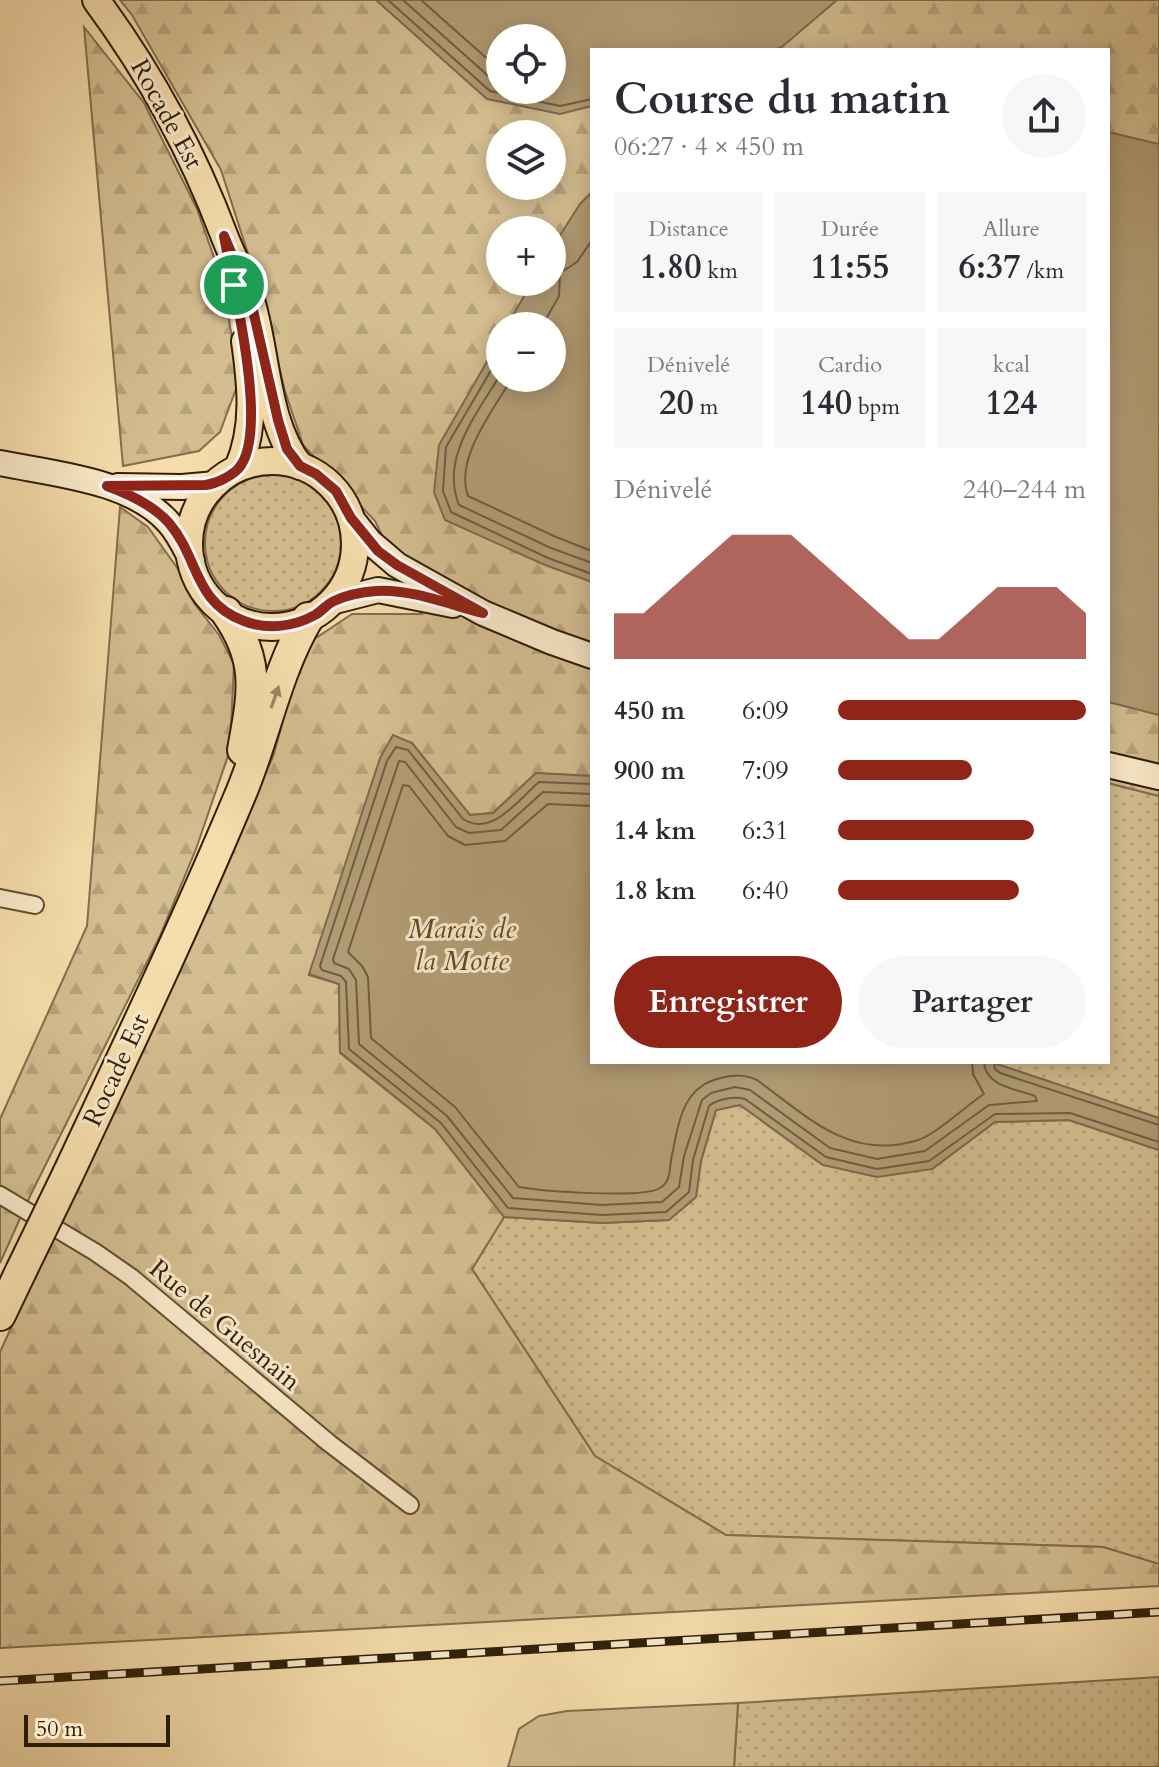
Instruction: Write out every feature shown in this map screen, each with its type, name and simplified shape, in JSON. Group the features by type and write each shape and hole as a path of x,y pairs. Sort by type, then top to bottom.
{"highway":[{"path":"228,822 257,752 292,648 319,610"},
{"path":"226,612 248,649 252,676 244,743 228,822"},
{"name":"Rocade Est","path":"0,1315 204,882 228,822"}],"main road":[{"name":"Rocade Est","path":"96,0 127,41 179,130 224,236"},
{"path":"224,236 254,310 283,438 300,466"},
{"path":"224,236 244,338 250,388 250,431 238,468"},
{"path":"192,561 190,544 193,519 216,484 238,468 255,463 273,461 300,466 330,485 351,518 378,551 397,565 483,613 590,655"},
{"path":"0,463 107,486 135,498 163,517 179,537 206,594 226,612 241,620 266,626 292,624 355,594 387,591 483,613"},
{"path":"107,486 216,484"},
{"path":"319,610 346,582 352,567 355,542 351,518"},
{"path":"1110,765 1159,777"}],"street":[{"path":"0,898 35,905"},
{"name":"Rue de Guesnain","path":"0,1195 131,1277 329,1443 410,1505"}],"green space":[{"path":"120,0 1159,0 1159,796 1110,784 1110,48 590,48 590,776 536,773 493,813 469,815 412,743 309,975 339,984 340,1053 435,1129 504,1217 472,1269 595,1456 726,1535 1103,1547 1159,1564 1159,1586 0,1648 0,1352 273,757 298,666 310,642 352,614 422,614 375,521 303,445 285,391 262,297 221,170 132,15"},
{"path":"84,27 144,103 197,209 223,283 239,381 220,432 199,451 123,466"},
{"path":"273,475 299,480 321,495 336,517 341,543 336,569 321,591 299,606 273,611 247,606 225,591 210,569 205,543 210,517 225,495 247,480"},
{"path":"120,507 148,527 183,576 194,603 219,635 234,664 230,750 196,849 160,936 31,1194 0,1263 0,1119 87,926"},
{"path":"1110,784 1159,796 1159,1118 996,1064 1110,1064"},
{"path":"740,1105 823,1165 932,1169 995,1122 1069,1120 1159,1150 1159,1564 1103,1547 726,1535 595,1456 472,1269 504,1217 602,1223 669,1220 696,1197 701,1161 716,1110"},
{"path":"1159,1677 1159,1767 734,1767 738,1703"},
{"path":"738,1703 734,1767 508,1767 519,1729 539,1716 567,1711"}],"water":[{"path":"376,0 837,0 779,48 590,48 590,106 560,114 511,104 566,104 566,24 486,24 486,98"},
{"path":"1110,132 1159,144 1159,715 1110,703"},
{"path":"590,194 590,581 545,565 445,520 434,492 439,445 486,363 486,392 566,392 566,312 515,312 524,296 566,296 566,226"},
{"name":"Marais de la Motte","path":"393,735 412,743 470,815 493,813 536,773 590,776 590,1064 997,1064 1159,1118 1159,1150 1069,1120 995,1122 932,1169 877,1177 823,1165 740,1105 716,1110 701,1161 696,1197 669,1220 602,1223 504,1217 435,1129 340,1052 339,984 309,974 380,758"}],"railway":[{"path":"0,1681 1159,1612"}],"route":[{"path":"224,236 250,297 287,449 300,466 316,474 336,491 351,518 378,551 483,613 378,590 343,597 292,624 266,626 249,623 226,612 206,594 192,561 168,521 146,504 107,486 216,484 238,468 250,431 250,388 234,285 224,236"}]}
